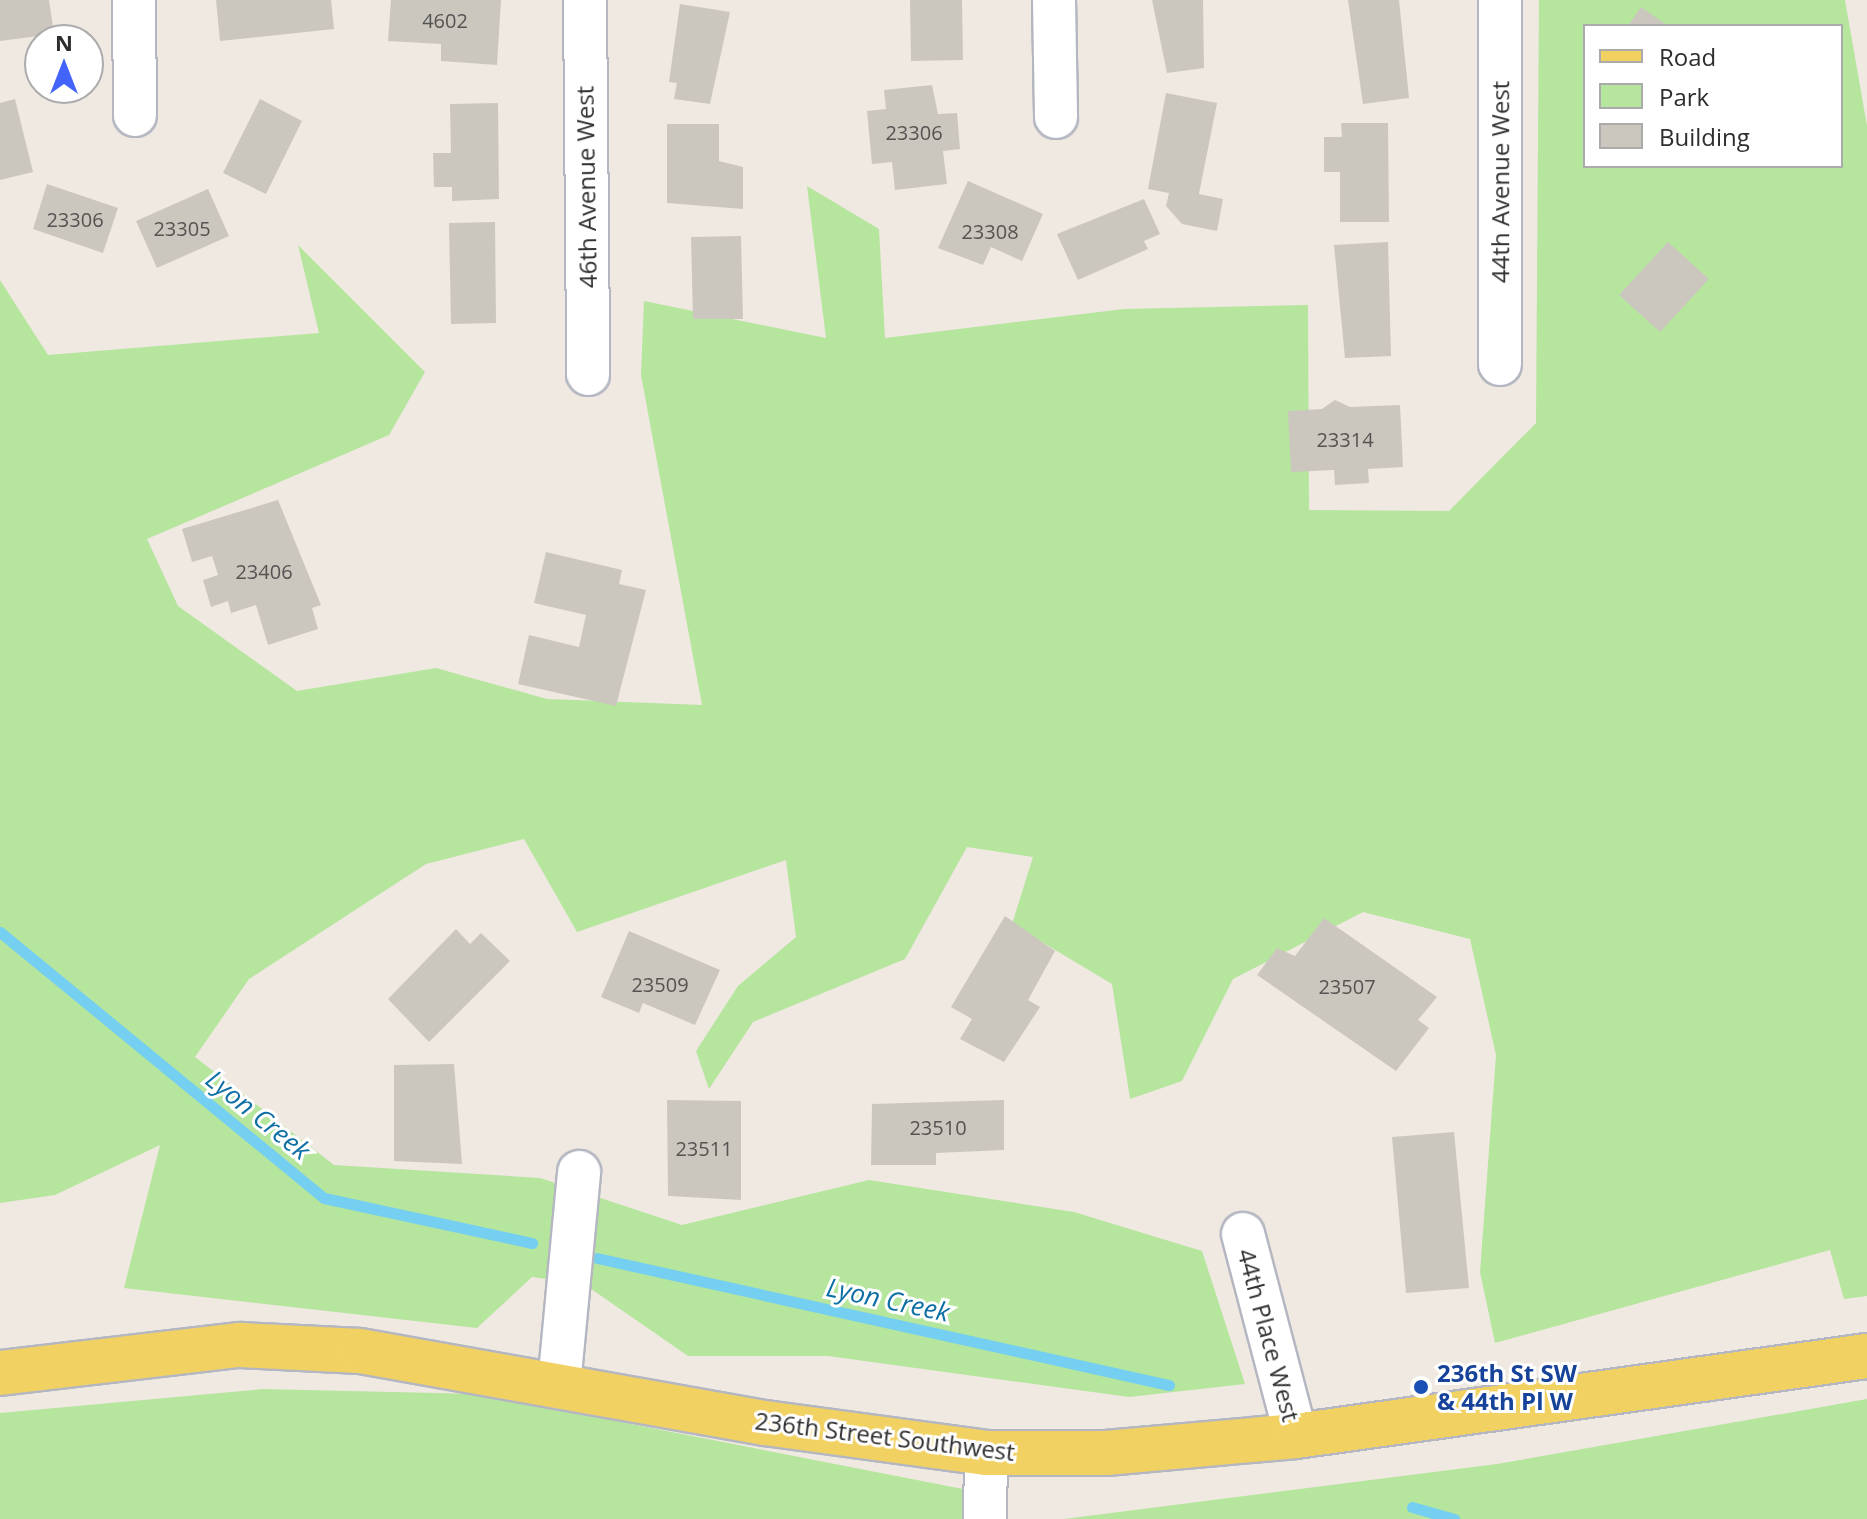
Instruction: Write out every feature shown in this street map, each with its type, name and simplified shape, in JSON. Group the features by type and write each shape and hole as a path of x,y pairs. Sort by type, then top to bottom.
{"main road":[{"name":"236th Street Southwest","path":"0,1373 240,1345 360,1351 986,1453 1106,1453 1296,1436 1867,1356"}],"street":[{"path":"134,0 135,115"},
{"name":"46th Avenue West","path":"585,0 588,374"},
{"path":"1054,0 1056,117"},
{"name":"44th Avenue West","path":"1500,0 1500,364"},
{"path":"559,1385 579,1172"},
{"name":"44th Place West","path":"1243,1234 1296,1436"},
{"path":"985,1519 986,1453"}],"green space":[{"path":"1539,0 1845,0 1867,126 1867,1296 1844,1299 1830,1250 1495,1343 1480,1272 1496,1055 1470,939 1363,912 1233,979 1182,1081 1130,1099 1112,984 1012,924 1033,857 967,847 905,959 753,1022 709,1089 696,1051 738,986 796,937 786,860 577,932 524,839 426,864 249,979 195,1057 334,1165 540,1178 682,1225 869,1180 1074,1212 1202,1251 1245,1384 1129,1397 828,1356 688,1356 584,1284 532,1277 477,1328 124,1288 160,1145 55,1195 0,1203 0,280 48,355 319,333 298,245 425,372 389,435 147,539 178,606 297,691 436,668 547,699 702,705 641,375 644,301 826,338 807,186 879,229 885,338 1124,309 1308,305 1309,510 1449,511 1536,423"},
{"path":"263,1389 478,1394 968,1490 962,1519 0,1519 0,1413"},
{"path":"1867,1399 1867,1519 1064,1519 1497,1464"}],"building":[{"path":"0,0 49,0 53,24 24,24 24,38 0,41"},
{"path":"216,0 331,0 334,29 220,41"},
{"path":"391,0 501,0 497,65 441,61 441,44 388,41"},
{"path":"910,0 962,0 963,60 911,61"},
{"path":"1152,0 1203,0 1204,68 1167,73"},
{"path":"1348,0 1399,0 1409,98 1363,104"},
{"path":"680,4 730,12 710,104 674,99 677,83 669,82"},
{"path":"1641,7 1665,24 1629,24"},
{"path":"932,85 938,114 957,113 960,149 943,151 947,184 895,190 892,162 872,164 867,111 886,109 884,90"},
{"path":"1166,93 1217,103 1199,194 1223,199 1217,231 1182,224 1166,206 1169,193 1148,189"},
{"path":"15,99 33,172 0,180 0,103"},
{"path":"260,99 302,121 266,194 223,173"},
{"path":"498,103 499,199 452,201 452,187 434,187 433,153 451,153 450,104"},
{"path":"1341,123 1388,123 1389,222 1340,222 1340,172 1324,172 1324,137 1342,137"},
{"path":"667,124 719,124 719,161 743,167 743,209 667,203"},
{"path":"968,181 1043,214 1022,261 991,247 983,265 938,248"},
{"path":"47,184 118,208 103,253 33,229"},
{"path":"208,189 229,236 157,268 136,221"},
{"path":"1144,199 1160,234 1144,241 1148,249 1078,280 1057,234"},
{"path":"495,222 496,323 451,324 449,223"},
{"path":"741,236 743,319 693,319 691,237"},
{"path":"1388,242 1391,356 1345,358 1334,245"},
{"path":"1668,242 1709,279 1660,332 1619,295"},
{"path":"1335,400 1350,407 1400,405 1403,467 1368,469 1369,483 1335,485 1334,470 1291,472 1288,411 1322,409"},
{"path":"278,500 321,605 312,608 318,629 268,645 256,605 231,613 228,601 211,607 203,580 218,575 212,556 192,562 182,529"},
{"path":"546,552 622,570 619,584 646,590 616,706 518,684 529,635 579,647 586,615 534,603"},
{"path":"1005,916 1055,951 1028,1000 1040,1007 1004,1062 960,1039 972,1019 951,1007"},
{"path":"1324,918 1437,997 1418,1020 1429,1028 1396,1071 1257,975 1277,948 1295,956"},
{"path":"456,929 470,944 481,933 510,961 429,1042 388,999"},
{"path":"629,931 720,970 695,1025 643,1003 639,1013 601,997"},
{"path":"454,1064 462,1164 394,1161 394,1065"},
{"path":"667,1100 741,1101 741,1200 668,1196"},
{"path":"1004,1100 1004,1150 936,1153 936,1165 871,1165 872,1104"},
{"path":"1454,1132 1469,1288 1406,1293 1392,1137"}],"waterway":[{"name":"Lyon Creek","path":"0,932 324,1198 532,1243"},
{"name":"Lyon Creek","path":"597,1258 1169,1385"},
{"name":"Lyon Creek","path":"1412,1507 1454,1519"}],"place":[{"name":"236th St SW & 44th Pl W","path":"1421,1387"}]}
